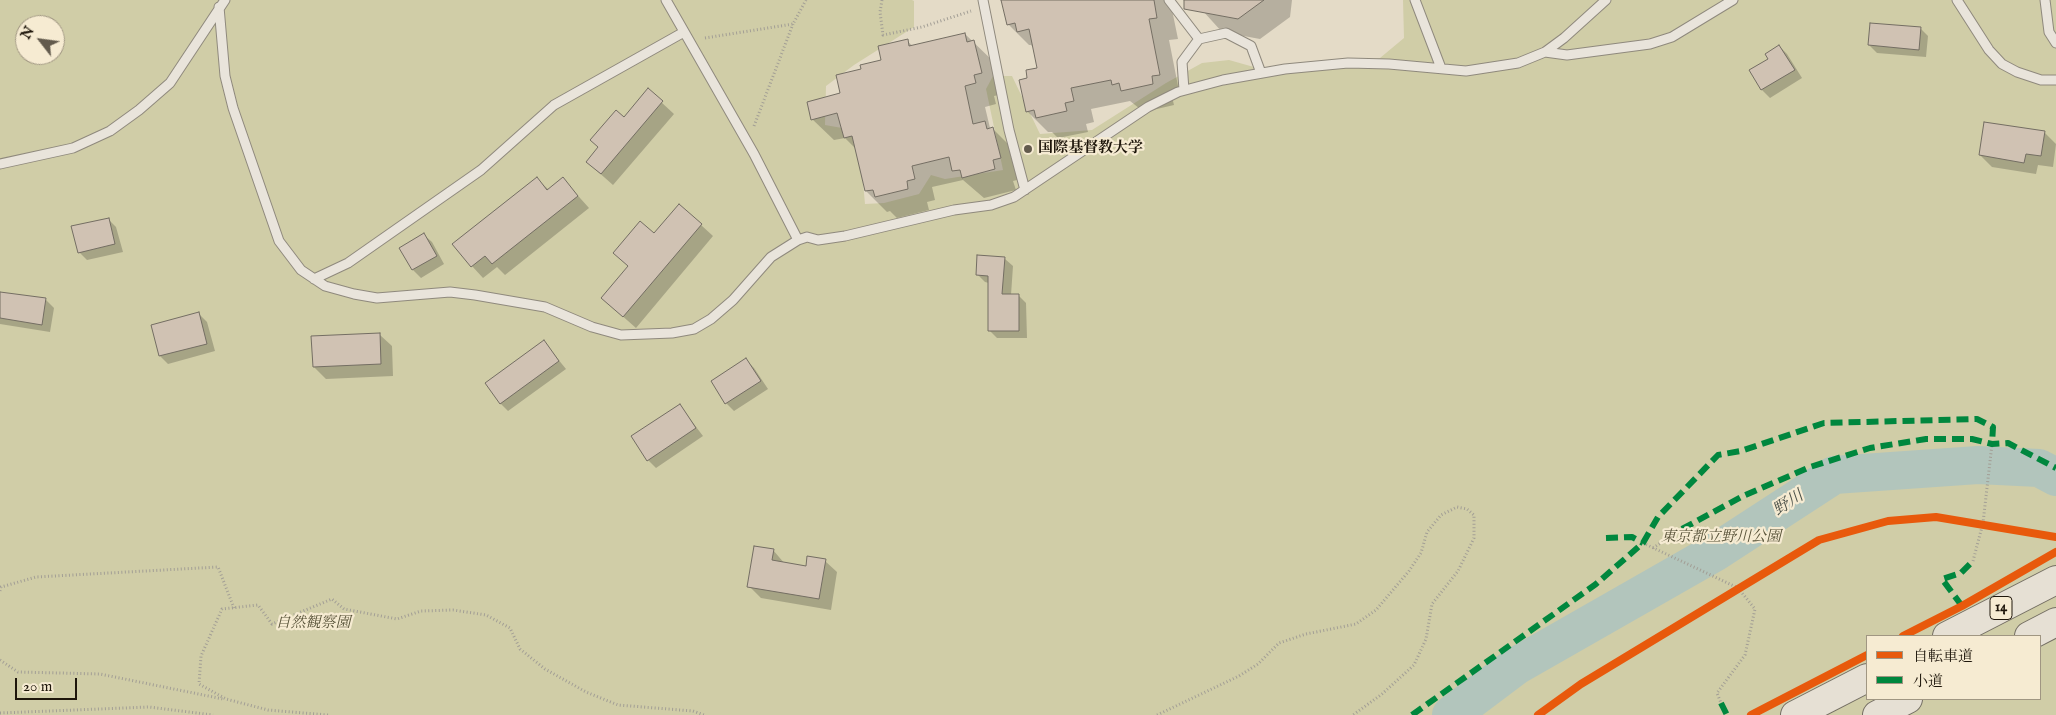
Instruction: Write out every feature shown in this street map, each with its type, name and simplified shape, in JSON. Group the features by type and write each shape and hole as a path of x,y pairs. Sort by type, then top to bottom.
{"main road":[{"name":"14","path":"1949,635 2056,580"},
{"path":"2031,635 2056,622"},
{"path":"1795,715 1866,679"},
{"path":"1876,715 1906,700"}],"lane":[{"path":"666,0 748,144 798,240"},
{"path":"1168,0 1199,39"},
{"path":"1416,0 1441,68"},
{"path":"222,4 225,76 233,108 279,241 301,270 325,286 354,294 377,298 450,292 545,307 592,327 621,335 672,333 694,329 712,319 733,300 771,257 798,240 807,237 818,240 845,236 945,212 991,205 1014,197 1148,106 1184,90 1261,73 1348,63 1466,70 1518,63 1545,52 1564,38 1606,0"},
{"path":"1545,52 1567,55 1650,44 1672,37 1733,0"},
{"path":"1957,0 1989,50 2002,64 2017,72 2041,80 2056,80"},
{"path":"2045,0 2049,32 2056,43"},
{"path":"0,164 72,148 110,131 170,82 222,4"},
{"path":"984,4 1009,130 1025,190"},
{"path":"314,279 348,264 481,170 530,128 554,104 684,32"},
{"path":"1184,90 1182,62 1199,39 1226,33 1252,46 1261,73"}],"path":[{"path":"748,144 793,24 806,0"},
{"path":"882,0 880,12 883,35 922,27 984,4"},
{"path":"689,40 793,24"},
{"path":"1973,561 1983,523 1992,444"},
{"path":"1157,715 1239,676 1258,664 1279,643 1306,634 1356,624 1376,610 1409,571 1422,553 1428,532 1441,515 1457,507 1467,509 1474,516 1474,538 1458,571 1432,604 1426,639 1414,665 1382,694 1353,715"},
{"path":"1983,523 2054,536"},
{"path":"1652,548 1682,529"},
{"path":"1643,543 1738,588 1755,609 1745,655 1717,693 1722,703"},
{"path":"0,591 1,587 36,577 218,567 234,608"},
{"path":"226,699 199,684 201,656 222,609 258,605 272,624 332,599 344,609 396,619 421,611 445,610 486,615 510,628 520,649 545,669 586,692 618,705 693,711 704,715"},
{"path":"0,660 18,672 100,674 226,699 268,710 328,715"},
{"path":"0,713 149,707 213,715"}],"green space":[{"path":"0,0 912,0 914,1 914,27 854,65 826,86 825,125 848,129 859,139 865,204 884,203 919,194 931,175 945,179 1003,170 986,89 993,76 1012,76 1040,134 1092,130 1166,83 1202,63 1229,60 1275,73 1380,58 1404,38 1403,0 2056,0 2056,715 0,715"}],"building":[{"path":"1001,0 1154,0 1157,18 1149,19 1160,75 1152,76 1153,84 1121,91 1119,83 1112,85 1111,80 1071,88 1074,101 1065,103 1067,111 1036,118 1034,110 1026,112 1019,80 1027,78 1026,70 1037,68 1029,29 1017,32 1015,23 1007,25"},
{"path":"1184,0 1264,0 1238,19 1184,9"},
{"path":"1870,23 1921,27 1919,50 1868,45"},
{"path":"965,33 967,42 974,40 982,73 974,75 976,83 965,86 973,124 985,121 987,129 993,127 1001,158 993,160 995,169 962,178 960,170 952,171 949,157 912,166 915,179 907,181 908,189 875,197 873,190 865,191 852,136 844,138 837,113 811,120 807,102 840,93 836,75 861,69 860,65 881,60 878,46 908,39 909,46"},
{"path":"1779,45 1795,70 1761,90 1749,70 1768,59 1765,54"},
{"path":"648,88 663,101 601,174 586,162 598,147 590,140 616,110 624,117"},
{"path":"1984,122 2045,131 2041,156 2026,154 2024,163 1979,155"},
{"path":"537,177 547,190 563,177 578,196 492,264 485,256 471,267 452,244"},
{"path":"679,204 702,224 623,317 601,298 628,266 613,253 640,221 654,233"},
{"path":"109,218 115,244 78,253 71,226"},
{"path":"424,233 437,256 412,270 399,248"},
{"path":"977,255 1005,257 1002,294 1019,294 1019,331 988,331 988,276 976,275"},
{"path":"0,292 46,298 42,325 0,318"},
{"path":"199,312 207,344 159,356 151,325"},
{"path":"380,333 381,364 313,367 311,336"},
{"path":"544,340 559,361 500,404 485,383"},
{"path":"746,358 761,381 725,404 711,381"},
{"path":"680,404 696,428 647,461 631,436"},
{"path":"754,546 774,549 772,560 806,566 807,556 826,559 819,599 747,587"}],"waterway":[{"name":"野川","path":"1451,715 1516,666 1714,553 1834,475 1978,465 2039,468 2056,477"}],"marked path":[{"path":"1412,715 1596,584 1643,543 1658,517 1718,455 1741,451 1824,423 1977,419 1993,427 1992,444"},
{"path":"1682,529 1743,496 1810,467 1870,448 1926,439 1972,439 1992,444 2008,443 2056,468"},
{"path":"1606,538 1632,537 1643,543"},
{"path":"1962,606 1942,579 1961,573 1973,561"},
{"path":"1721,703 1727,715"}],"cycle path":[{"path":"1538,715 1581,684 1819,540 1888,521 1936,517 2056,537"},
{"path":"1905,635 1962,606 2056,552"},
{"path":"1751,715 1866,656"}],"place":[{"name":"国際基督教大学","path":"1028,149"}],"park label":[{"name":"東京都立野川公園","path":"1721,538"},
{"name":"自然観察園","path":"313,624"}]}
